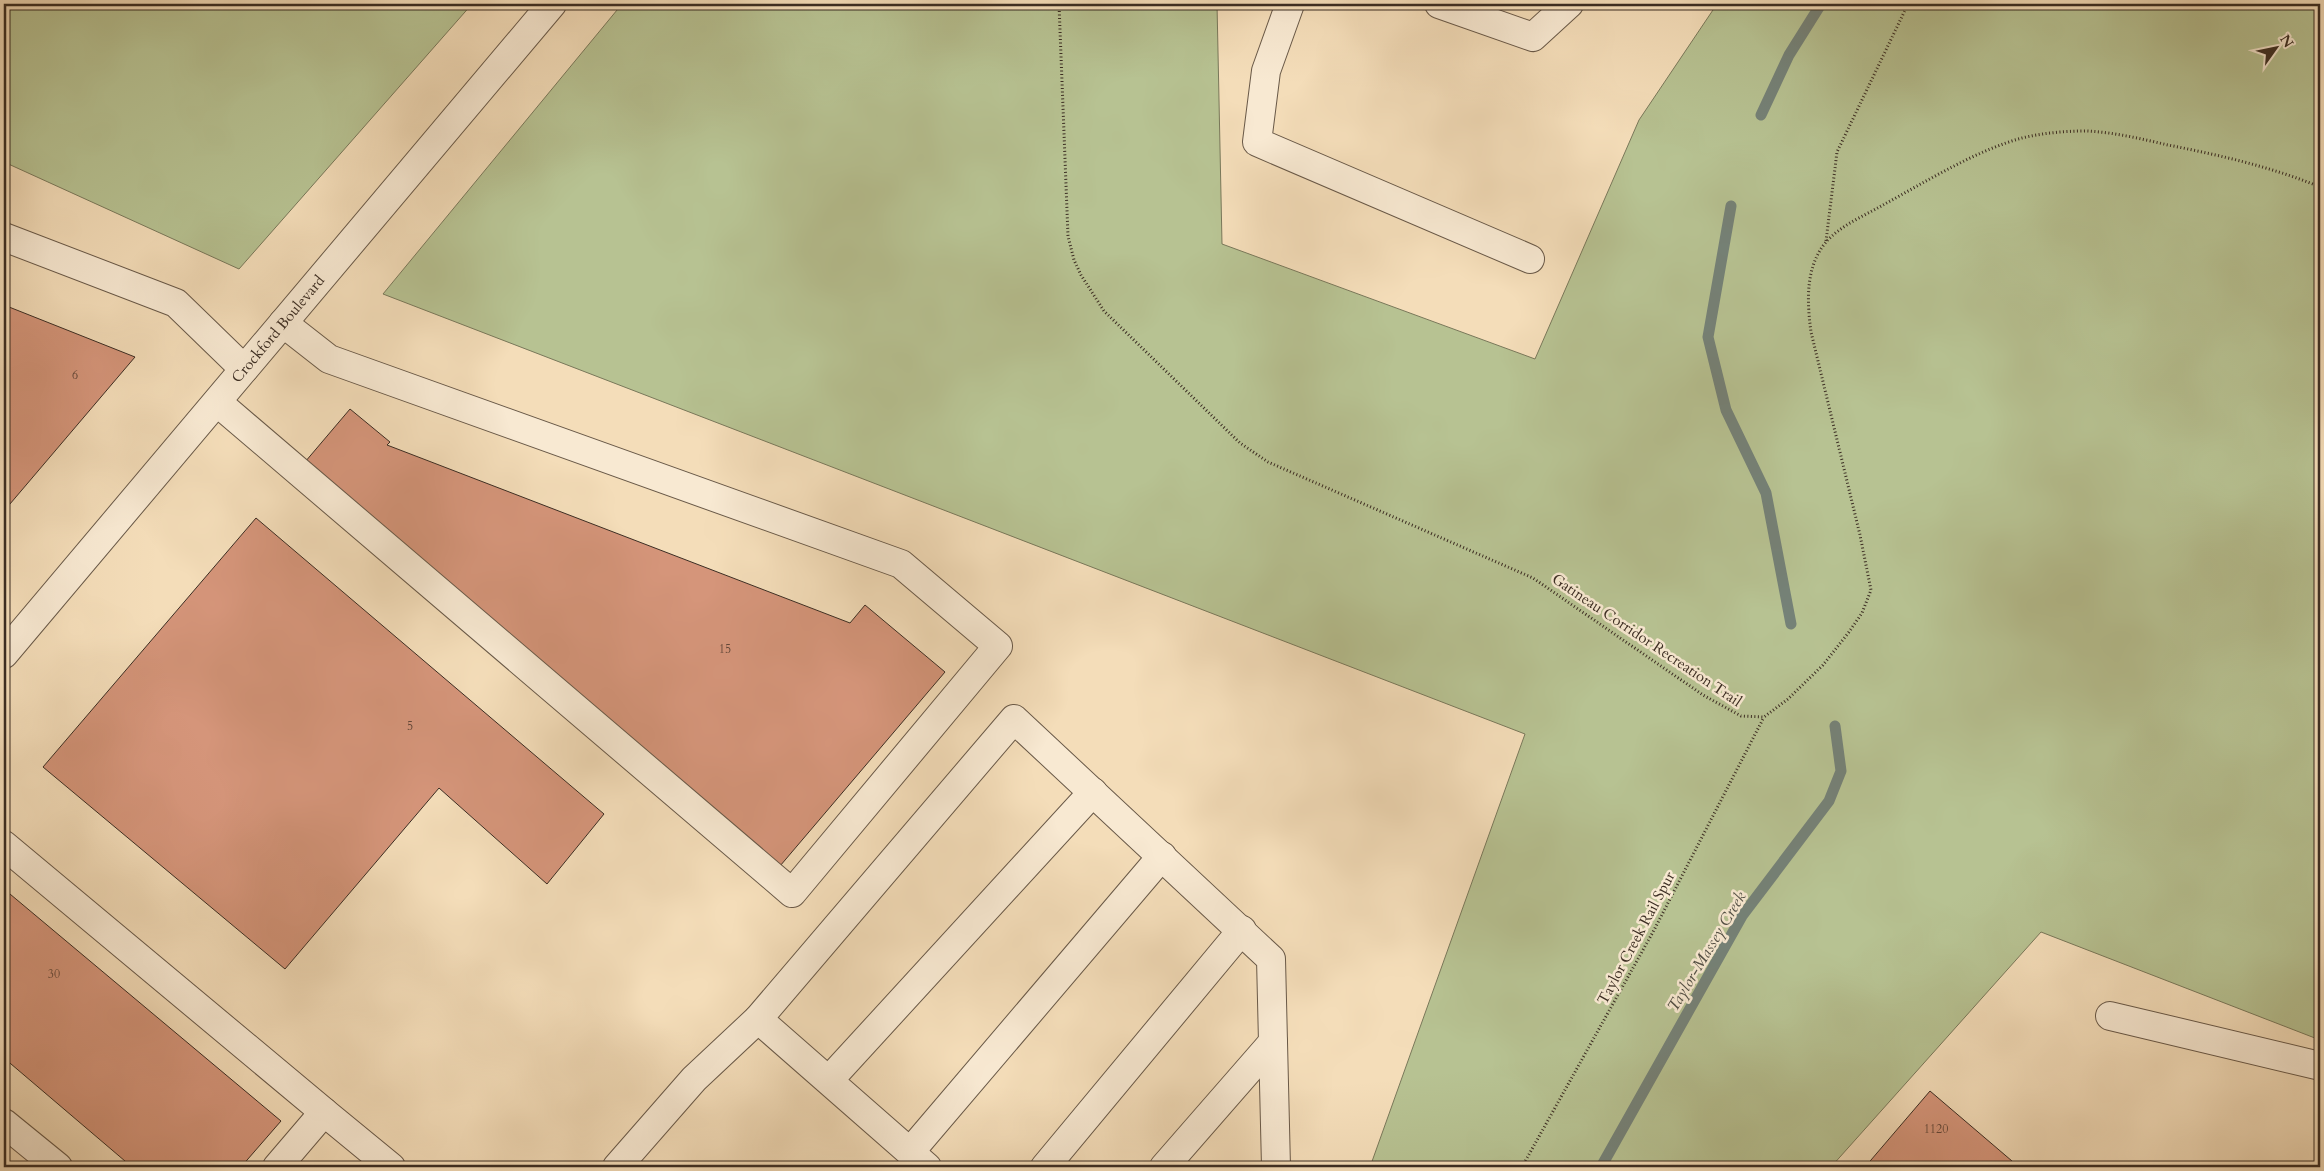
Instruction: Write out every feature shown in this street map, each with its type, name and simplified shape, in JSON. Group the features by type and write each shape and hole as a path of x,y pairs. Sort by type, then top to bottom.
{"street":[{"name":"Crockford Boulevard","path":"4,654 552,4"},
{"path":"1290,4 1266,71 1257,142 1530,258"},
{"path":"1439,4 1533,37 1568,4"},
{"path":"4,237 176,303 244,369"},
{"path":"217,402 792,893 998,646 901,564 329,359 283,323"},
{"path":"617,1167 694,1080 758,1018 1014,719 1271,959 1276,1167"},
{"path":"828,1080 1093,792"},
{"path":"4,845 391,1167"},
{"path":"758,1018 919,1160 1162,856"},
{"path":"1045,1167 1242,930"},
{"path":"2110,1016 2320,1066"},
{"path":"1164,1167 1273,1042"},
{"path":"277,1167 324,1112"},
{"path":"4,1123 58,1167"}],"path":[{"name":"Gatineau Corridor Recreation Trail","path":"1059,4 1068,236 1074,260 1081,275 1104,311 1224,430 1268,462 1533,578 1704,694 1741,716 1764,717"},
{"path":"1764,717 1788,698 1823,665 1862,613 1870,590 1860,535 1829,413 1807,301 1813,268 1826,242 1837,152 1908,4"},
{"path":"1826,242 1843,227 1981,154 2020,139 2043,133 2088,131 2148,140 2212,154 2297,177 2320,187"},
{"name":"Taylor Creek Rail Spur","path":"1522,1167 1653,932 1764,717"}],"green space":[{"path":"4,4 472,4 239,269 4,162"},
{"path":"622,4 1217,4 1222,244 1535,359 1639,120 1717,4 2320,4 2320,1040 2041,932 1831,1167 1370,1167 1525,734 383,294"}],"building":[{"path":"4,305 135,357 4,511"},
{"path":"350,409 390,442 387,445 850,623 865,605 945,672 780,866 305,462"},
{"path":"256,518 604,814 547,884 439,788 285,969 43,767"},
{"path":"4,889 281,1121 241,1167 132,1167 4,1058"},
{"path":"1930,1091 2019,1167 1865,1167"}],"waterway":[{"name":"Taylor-Massey Creek","path":"1761,115 1789,55 1821,4"},
{"name":"Taylor-Massey Creek","path":"1731,206 1708,337 1726,410 1766,493 1791,624"},
{"name":"Taylor-Massey Creek","path":"1601,1167 1742,916 1829,801 1841,771 1835,726"}]}
